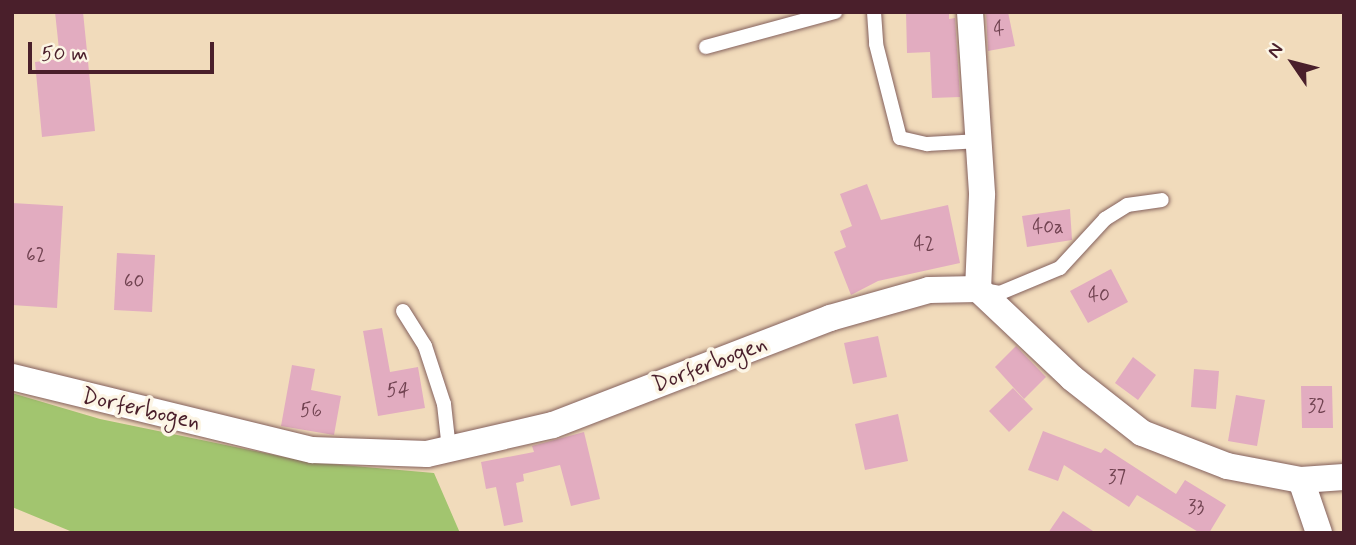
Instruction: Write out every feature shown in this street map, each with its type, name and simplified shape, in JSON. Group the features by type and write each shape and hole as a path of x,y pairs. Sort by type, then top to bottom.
{"street":[{"path":"970,12 980,141 978,289 1072,378 1142,433 1227,467 1301,480 1344,477"},
{"name":"Dorferbogen","path":"12,377 312,450 427,454 553,425 830,318 929,290 978,289"},
{"path":"1301,480 1319,533"}],"lane":[{"path":"706,47 835,12"},
{"path":"874,12 876,44 900,138 927,144 980,141"},
{"path":"978,289 1000,293 1059,268 1105,219 1127,205 1162,200"},
{"path":"403,311 425,346 444,404 449,449"}],"green space":[{"path":"12,393 100,419 308,462 434,473 460,533 75,533 12,507"}],"building":[{"path":"55,12 83,12 95,131 42,137 35,62 60,59"},
{"path":"906,12 949,12 949,19 955,18 960,97 932,98 930,52 907,53"},
{"path":"986,12 1008,12 1015,46 988,51"},
{"path":"867,184 881,220 948,205 960,263 878,281 851,295 834,252 846,247 840,231 852,226 840,194"},
{"path":"12,203 63,206 57,308 12,305"},
{"path":"1070,209 1072,240 1027,247 1022,216"},
{"path":"117,253 155,255 152,312 114,310"},
{"path":"1111,269 1128,302 1088,323 1070,291"},
{"path":"382,328 390,372 418,367 425,408 378,416 363,331"},
{"path":"878,336 887,377 853,384 844,343"},
{"path":"1016,346 1046,377 1024,399 995,367"},
{"path":"1133,357 1156,375 1138,400 1115,383"},
{"path":"292,365 315,369 311,390 341,396 334,435 281,426"},
{"path":"1194,369 1219,371 1216,409 1191,407"},
{"path":"1301,386 1332,386 1333,428 1302,428"},
{"path":"1013,388 1033,409 1009,432 989,411"},
{"path":"1236,395 1265,400 1257,446 1228,441"},
{"path":"898,414 908,461 865,470 855,424"},
{"path":"1043,431 1101,453 1105,448 1176,494 1185,480 1226,505 1209,533 1200,533 1137,495 1129,507 1064,465 1058,481 1028,470"},
{"path":"584,432 600,499 571,506 560,465 523,474 524,481 516,483 523,522 504,526 496,487 486,489 481,462 534,452 532,446"},
{"path":"1063,511 1096,533 1048,533"}]}
